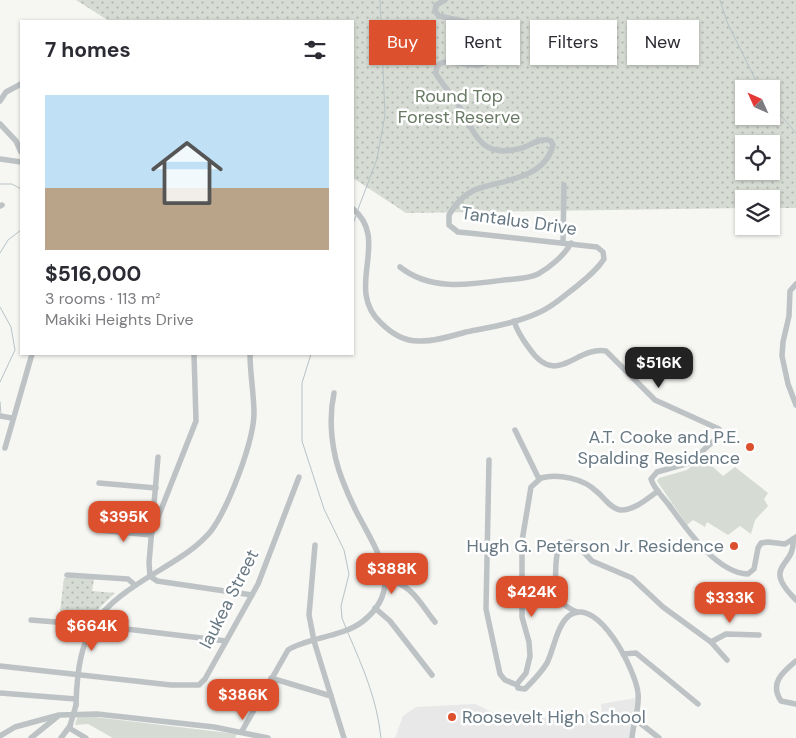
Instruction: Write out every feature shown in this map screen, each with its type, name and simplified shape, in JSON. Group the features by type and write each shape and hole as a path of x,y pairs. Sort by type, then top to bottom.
{"street":[{"name":"Tantalus Drive","path":"354,210 366,222 370,234 365,278 368,303 379,322 398,336 418,341 440,339 514,321 551,306 589,276 604,259 603,252 597,247 458,232 448,223 448,217 452,210 465,196 480,188 504,184 526,175 544,161 553,146 552,141 546,139 520,149 502,150 483,144 473,135 459,106 440,81 435,70 437,66 447,61 471,65 487,62 502,48 507,39 500,30 439,16 435,11 436,5 446,0"},
{"path":"0,101 6,92 20,85"},
{"path":"0,124 18,139"},
{"path":"0,159 20,162"},
{"path":"560,255 564,185"},
{"path":"400,267 414,277 452,286 461,286 536,275 567,251 571,243"},
{"path":"796,284 790,291 789,316 782,352 788,384 796,405"},
{"path":"514,321 519,333 541,363 559,365 591,353 606,351 655,400 719,429 720,435 689,462 654,474 652,483 698,544 738,572 748,574 752,571 761,543 785,544 794,538"},
{"path":"5,448 12,418 32,355"},
{"path":"151,535 196,421 194,355"},
{"path":"61,738 69,727 76,702 82,650 93,625 111,602 198,544 213,527 225,506 246,455 252,430 254,399 250,355"},
{"path":"242,731 288,650 357,625 375,608 381,595 385,578 381,556 355,510 338,469 332,436 334,393"},
{"path":"2,417 12,418"},
{"path":"515,430 539,479"},
{"path":"150,576 151,535 158,457"},
{"path":"488,460 486,609 500,674 505,680 517,685 521,690 525,690 542,670 564,621 571,614 578,612"},
{"path":"517,685 526,672 530,656 522,616 522,541 531,490 539,479 550,476 582,482 593,488 609,504 620,510 636,506 658,491"},
{"name":"Iaukea Street","path":"0,666 197,686 204,681 252,595 299,477"},
{"path":"99,482 156,488"},
{"path":"99,530 151,535"},
{"path":"794,538 794,550 780,575 781,583 796,600"},
{"path":"632,738 638,701 637,687 615,638 588,614 578,612 562,603 557,591 556,554 559,547 569,542 576,544 592,561 632,578 663,607 711,642 727,660"},
{"path":"315,545 309,615 314,641 344,738"},
{"path":"67,575 128,579 135,585"},
{"path":"150,576 156,581 252,595"},
{"path":"385,578 400,582 410,589 435,622"},
{"path":"375,608 390,621 432,674"},
{"path":"31,620 93,625 226,641"},
{"path":"711,642 726,634 759,635"},
{"path":"623,654 632,652 639,655 698,704"},
{"path":"796,661 778,678 775,689 780,700 796,704"},
{"path":"271,678 331,696"},
{"path":"0,693 76,702"},
{"path":"0,736 15,727 59,715 96,714 242,731 268,738"},
{"path":"31,738 59,715"},
{"path":"635,719 658,738"},
{"path":"69,727 86,738"}],"shaded area":[{"name":"Roosevelt High School","path":"636,698 630,738 395,738 403,716 416,707 475,704 505,718 516,720 602,713 601,704"}],"green space":[{"name":"Round Top Forest Reserve","path":"76,0 796,0 796,208 780,208 780,190 735,190 735,208 406,213 354,179 354,20 107,20"},
{"path":"702,457 723,476 735,467 768,493 764,499 768,506 755,520 751,534 740,526 728,535 707,522 705,527 693,520 687,525 657,481 659,478 687,470"},
{"path":"64,578 94,579 92,591 115,593 99,608 90,622 59,620"},
{"path":"78,715 237,734 235,738 113,738 88,724 75,725"}],"waterway":[{"path":"357,212 377,159 385,115 380,0"},
{"path":"720,0 727,22 756,80"},
{"path":"780,114 796,133"},
{"path":"0,184 12,184 20,188"},
{"path":"354,221 356,216"},
{"path":"0,253 8,240 20,231"},
{"path":"0,307 11,327 15,350 0,382"},
{"path":"311,355 302,383 302,441 324,509 344,550 349,574 341,606 342,618 346,628"},
{"path":"0,402 1,414"},
{"path":"348,633 373,697 381,738"}],"place":[{"name":"A.T. Cooke and P.E. Spalding Residence","path":"750,447"},
{"name":"Hugh G. Peterson Jr. Residence","path":"734,546"},
{"name":"Roosevelt High School","path":"452,717"}]}
